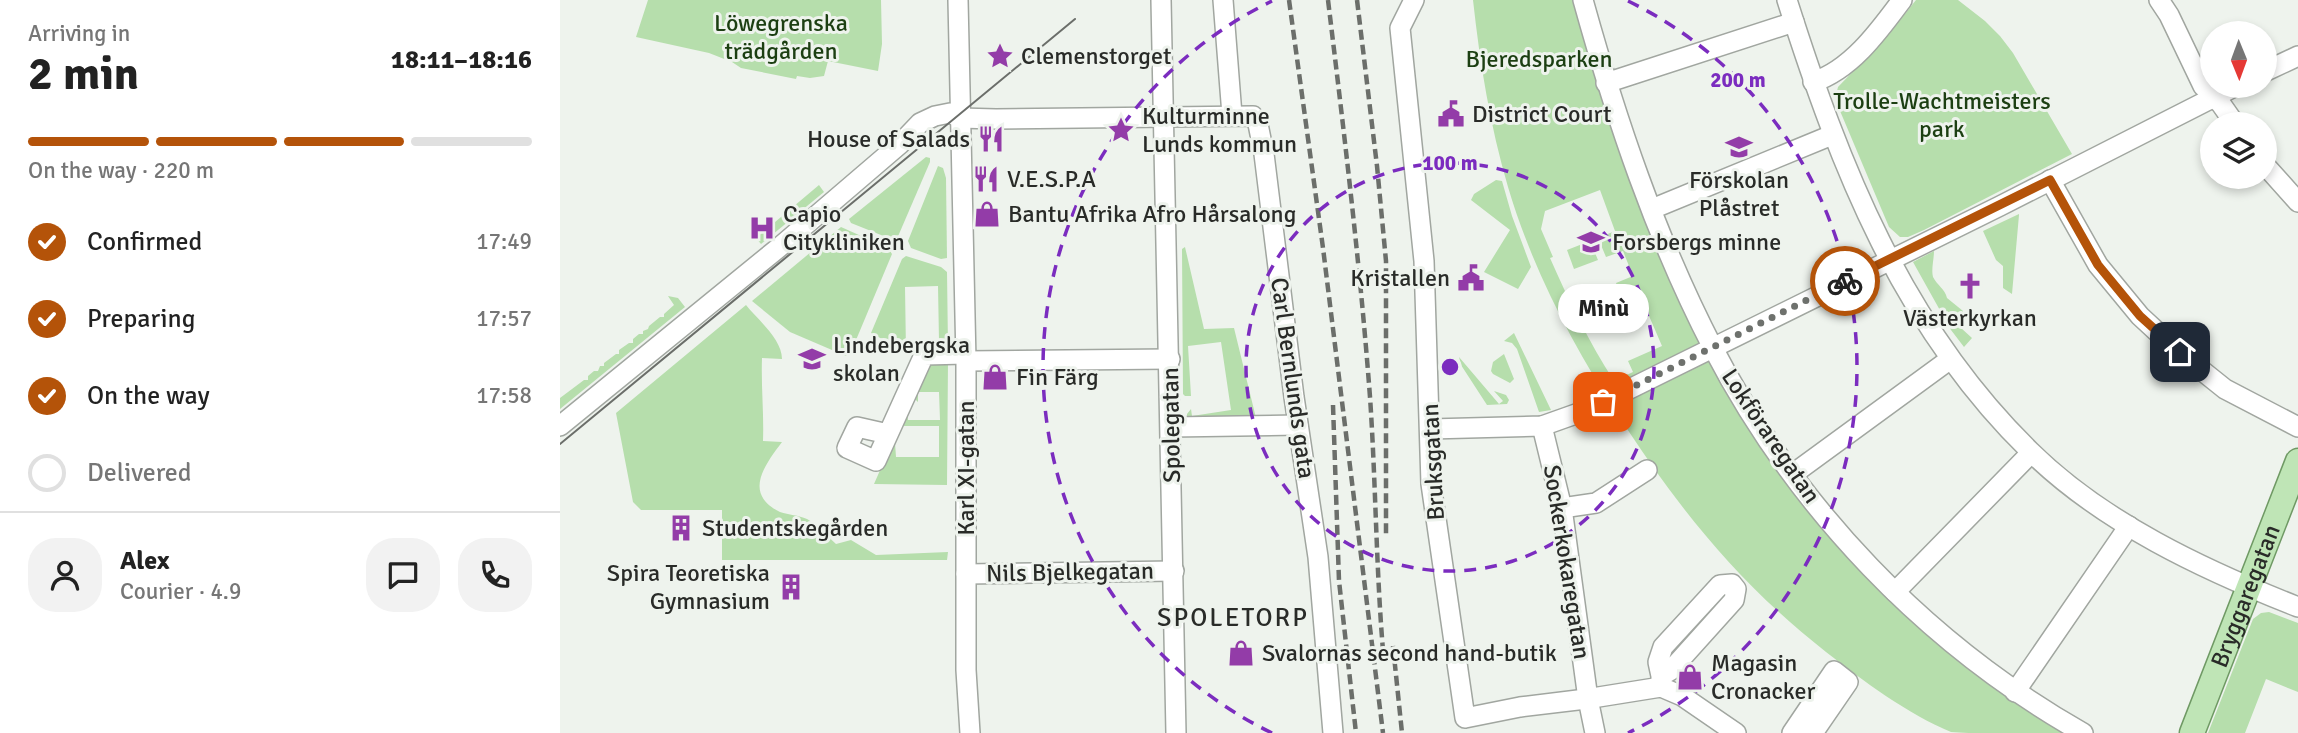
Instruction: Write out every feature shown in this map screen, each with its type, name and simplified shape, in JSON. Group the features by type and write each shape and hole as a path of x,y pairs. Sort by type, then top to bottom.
{"main road":[{"name":"Bryggaregatan","path":"2192,733 2298,461"}],"street":[{"path":"958,0 960,118"},
{"name":"Spolegatan","path":"1161,0 1176,733"},
{"path":"1223,0 1232,115"},
{"name":"Bruksgatan","path":"1414,0 1400,28 1423,238 1430,484 1465,718 1520,707 1588,699 1661,682"},
{"name":"Lokföraregatan","path":"1583,0 1606,83 1652,209 1713,347 1754,418 1842,537 1895,592 1954,646 2015,692 2083,733"},
{"path":"1787,0 1832,135 1878,240 1949,360 1984,403 2031,453 2089,499 2129,526 2215,573 2298,607"},
{"path":"1813,82 1827,78 1841,68 1881,29 1902,0"},
{"path":"2159,0 2200,80"},
{"path":"1606,83 1794,22"},
{"path":"2277,66 2298,56"},
{"path":"1430,429 1542,426 1587,410 2209,98"},
{"path":"2215,98 2226,112"},
{"path":"560,426 782,245 900,144 920,123 950,113 960,118 1163,117"},
{"name":"Carl Bernlunds gata","path":"1163,117 1252,116 1258,124 1318,557 1334,733"},
{"name":"Karl XI-gatan","path":"960,118 963,143 966,358 966,670 970,733"},
{"path":"1652,209 1832,135"},
{"path":"2277,179 2298,202"},
{"path":"2050,180 2098,265 2140,316 2225,389 2298,427"},
{"path":"888,434 924,355 966,358 1170,359"},
{"path":"1793,474 1949,360"},
{"path":"1171,427 1298,425"},
{"name":"Sockerkokaregatan","path":"1542,426 1562,508 1595,733"},
{"path":"1895,592 2031,453"},
{"path":"1562,508 1596,503 1647,470"},
{"path":"2015,692 2129,526"},
{"name":"Nils Bjelkegatan","path":"966,574 1174,571"},
{"path":"1661,682 1734,600 1736,589 1732,584 1720,585 1662,647 1658,662 1661,682 1736,733"},
{"path":"1792,733 1834,671 1848,682 1813,733"}],"green space":[{"name":"Löwegrenska trädgården","path":"648,0 881,0 882,44 878,71 828,61 824,76 797,76 796,79 741,68 709,53 636,37"},
{"name":"Bjeredsparken","path":"1473,0 1583,0 1713,347 1869,567 2083,733 1959,733 1935,725 1886,696 1794,626 1737,571 1687,513 1618,415 1569,333 1541,276 1508,187 1496,141","holes":["1600,190 1615,231 1598,238 1606,257 1623,251 1633,276 1616,283 1623,301 1640,295 1662,346 1628,361 1633,372 1614,381 1572,306 1550,258 1553,257 1541,229 1545,211"]},
{"name":"Trolle-Wachtmeisters park","path":"1916,0 1958,0 1985,21 2013,53 2072,154 1924,230 1908,237 1900,237 1889,227 1835,99 1838,87 1889,34"},
{"path":"926,157 930,158 930,162 896,241 851,223 849,219"},
{"path":"938,166 943,168 946,178 947,258 941,259 911,248 908,241"},
{"path":"1496,180 1502,181 1531,267 1518,289 1484,272 1510,230 1471,200 1474,194"},
{"path":"819,185 824,192 761,244 756,238"},
{"path":"2019,214 2012,294 2003,288 2003,266 1996,260 1983,231"},
{"path":"841,227 888,248 892,254 851,352 846,356 790,332 752,301"},
{"path":"1590,241 1598,260 1574,269 1567,250"},
{"path":"1185,247 1204,329 1234,328 1256,418 1187,418 1191,409 1192,416 1231,410 1221,342 1188,346 1191,396 1183,394 1182,249"},
{"path":"1934,251 1933,277 1947,298 1963,311 1961,328 1972,338 1964,347 1951,330 1913,262"},
{"path":"906,256 941,267 947,272 948,347 935,348 929,342 939,341 938,286 905,287 906,352 871,333 902,259"},
{"path":"668,296 678,298 685,307 560,409 560,398 584,380 588,380 588,376 619,354 619,350 633,343 633,339 643,334 643,331 660,317 664,317 674,305"},
{"path":"746,305 774,337 782,359 762,358 763,441 782,442 760,479 762,497 780,512 811,521 836,544 851,540 876,555 948,552 947,560 722,560 722,510 641,510 633,502 616,413"},
{"path":"1514,333 1551,410 1539,412 1517,349 1512,343 1504,341"},
{"path":"1504,354 1514,379 1510,383 1491,371 1493,362"},
{"path":"1459,357 1499,404 1503,401 1494,391 1506,395 1509,400 1507,404 1487,405 1461,365"},
{"path":"927,360 948,361 947,485 874,484 895,443 896,457 939,457 939,426 902,426 907,410 908,420 940,420 939,392 918,392 918,402 911,395"},
{"path":"2269,612 2298,623 2298,692 2266,679 2245,733 2208,733 2253,619 2261,613"}],"tram line":[{"path":"560,444 1075,19"}],"railway":[{"path":"1289,0 1323,248 1383,733"},
{"path":"1328,0 1366,347 1384,662"},
{"path":"1357,0 1386,261 1386,534"},
{"path":"1333,405 1339,581 1356,733"},
{"path":"1393,646 1402,733"}],"way so far":[{"path":"1603,402 1845,281"}],"place":[{"name":"Clemenstorget","path":"1000,56"},
{"name":"District Court","path":"1451,114"},
{"name":"Kulturminne Lunds kommun","path":"1121,130"},
{"name":"House of Salads","path":"991,139"},
{"name":"Förskolan Plåstret","path":"1739,147"},
{"name":"V.E.S.P.A","path":"986,179"},
{"name":"Bantu Afrika Afro Hårsalong","path":"987,214"},
{"name":"Capio Citykliniken","path":"762,228"},
{"name":"Forsbergs minne","path":"1591,242"},
{"name":"Kristallen","path":"1471,278"},
{"name":"Västerkyrkan","path":"1970,286"},
{"name":"Lindebergska skolan","path":"812,359"},
{"name":"Fin Färg","path":"995,377"},
{"name":"Minù","path":"1603,402"},
{"name":"Studentskegården","path":"681,528"},
{"name":"Spira Teoretiska Gymnasium","path":"791,587"},
{"name":"Svalornas second hand-butik","path":"1241,653"},
{"name":"Magasin Cronacker","path":"1690,677"}],"district":[{"name":"SPOLETORP","path":"1233,617"}],"route":[{"path":"1845,281 2050,180 2098,265 2140,316 2180,352"}]}
